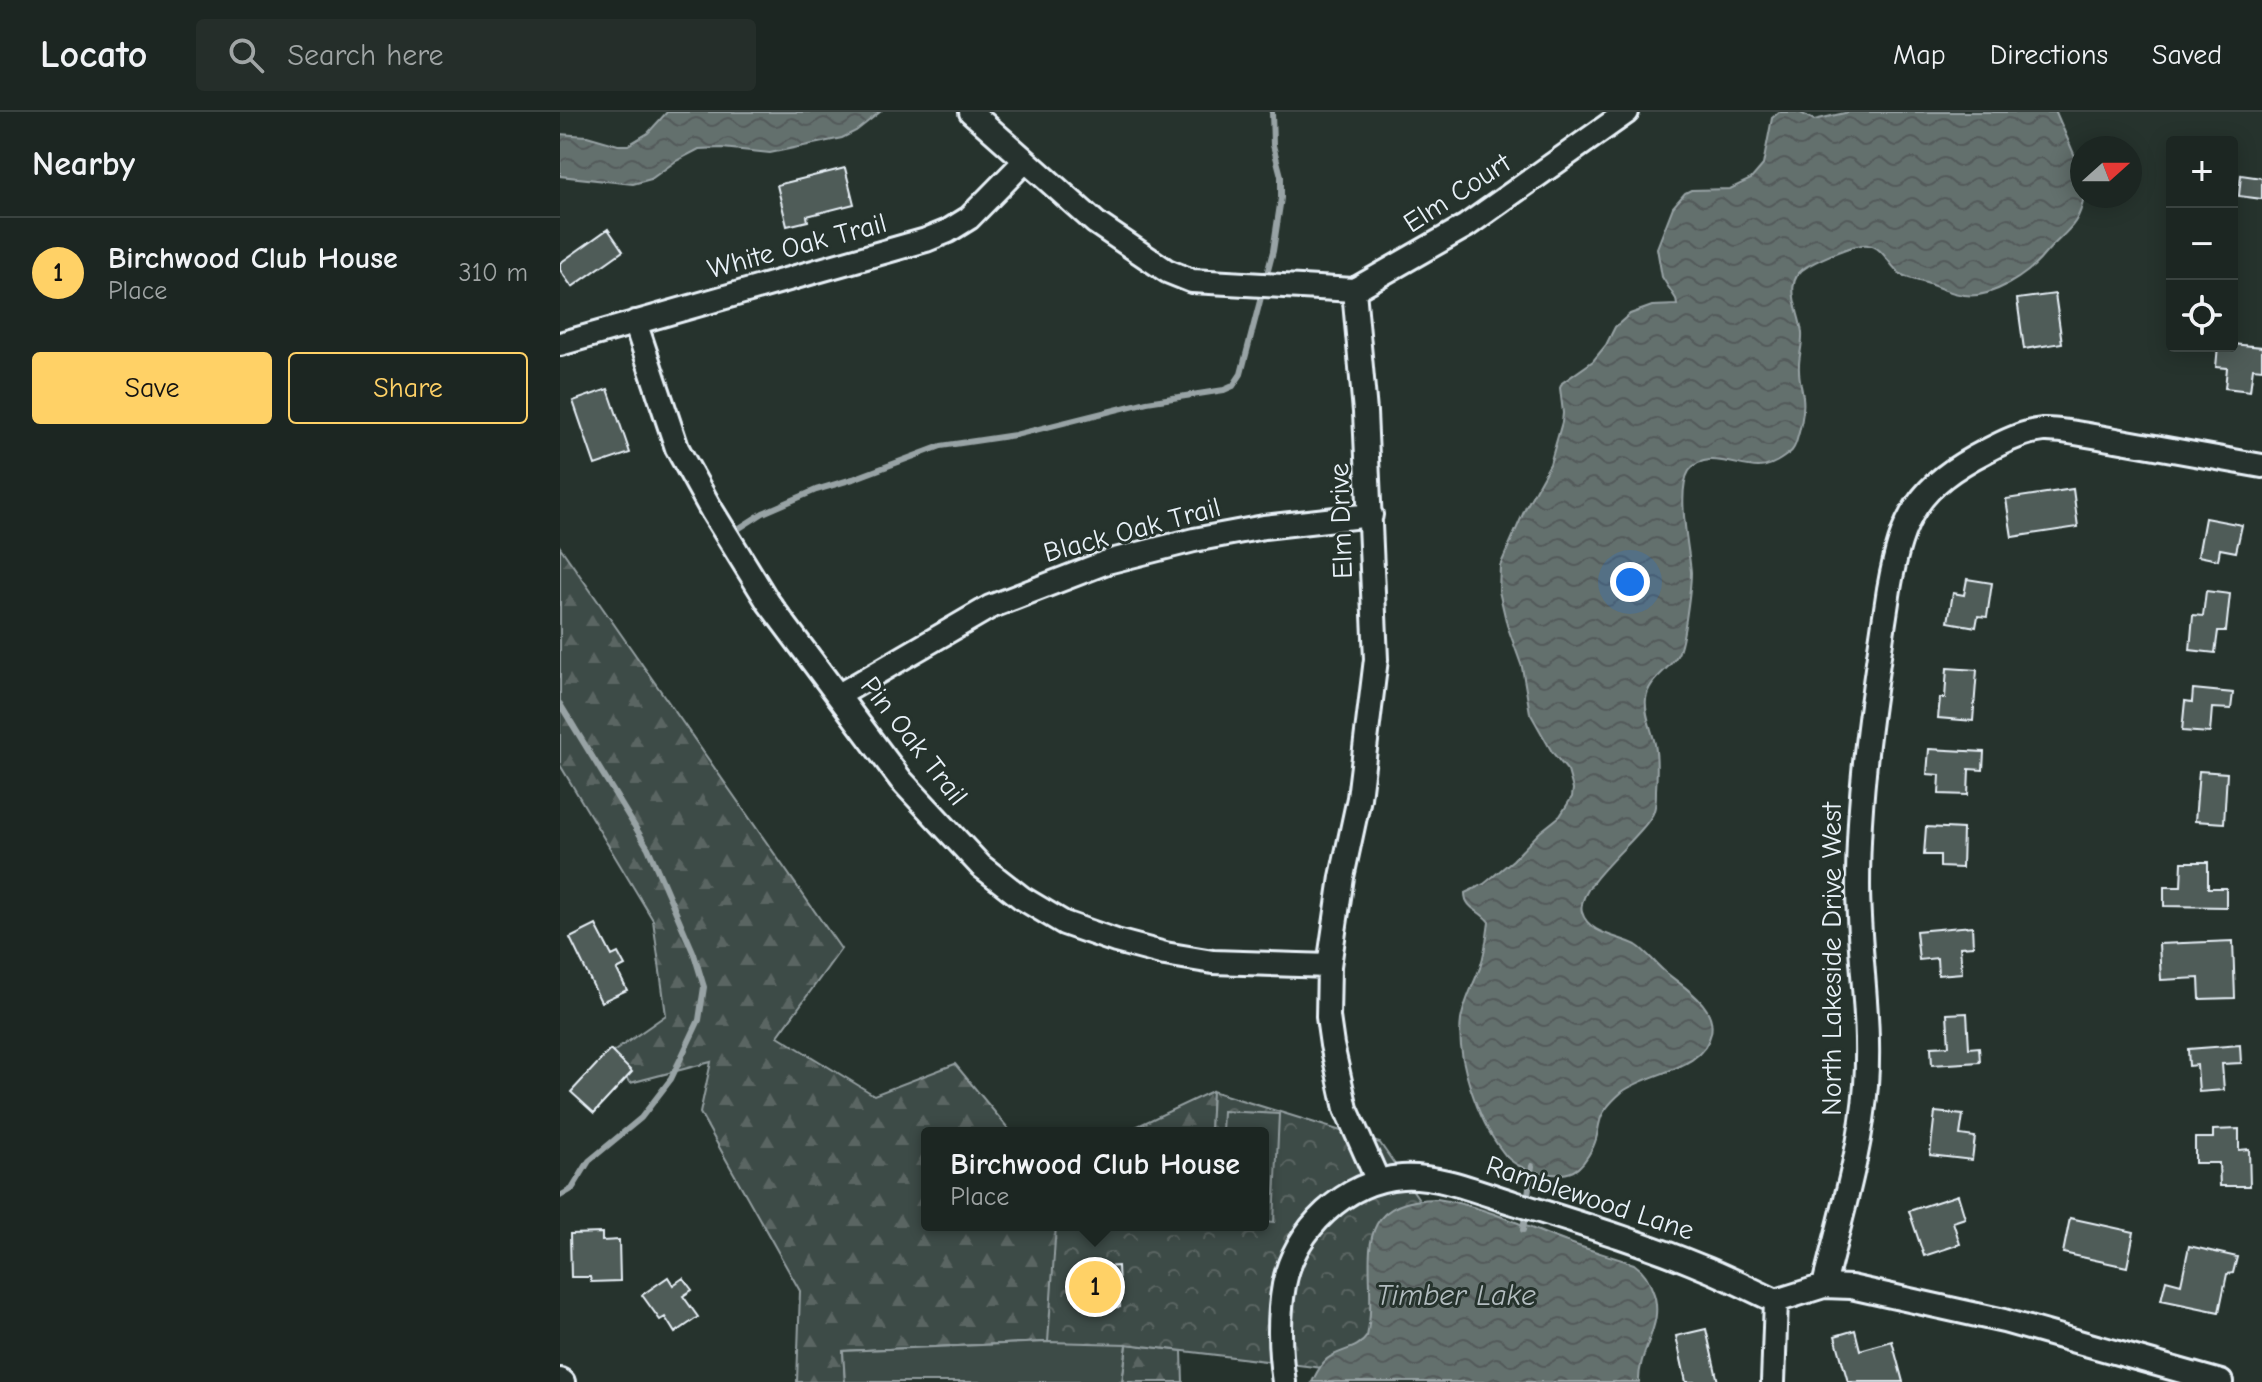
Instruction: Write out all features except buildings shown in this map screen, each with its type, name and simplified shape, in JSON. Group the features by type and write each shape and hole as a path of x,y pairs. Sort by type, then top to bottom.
{"street":[{"path":"971,112 1096,223 1167,271 1192,281 1354,290"},
{"name":"Elm Court","path":"1354,290 1466,226 1627,112"},
{"name":"White Oak Trail","path":"560,344 926,240 969,218 1025,161"},
{"name":"Elm Drive","path":"1354,290 1365,412 1376,659 1359,798 1342,877 1329,966 1328,1017 1346,1109 1378,1181"},
{"name":"Pin Oak Trail","path":"635,322 677,448 768,602 901,780 981,866 1022,898 1064,923 1116,941 1213,962 1329,966"},
{"name":"North Lakeside Drive West","path":"1824,1286 1860,1133 1866,1082 1858,887 1860,811 1893,565 1907,519 1925,494 1967,460 2009,440 2040,431 2098,437 2262,466"},
{"name":"Black Oak Trail","path":"839,695 990,607 1107,562 1194,540 1264,527 1371,515"},
{"name":"Ramblewood Lane","path":"1378,1181 1402,1177 1423,1179 1486,1194 1602,1230 1690,1262 1776,1301"},
{"path":"1284,1382 1280,1325 1285,1283 1301,1242 1328,1209 1344,1196 1378,1181"},
{"path":"1773,1382 1776,1301 1824,1286 1851,1287 2004,1321 2221,1382"}],"green space":[{"path":"560,547 841,949 778,1036 874,1095 955,1064 1007,1127 921,1127 921,1231 1150,1231 1048,1342 844,1351 845,1382 797,1382 800,1291 700,1113 711,1062 630,1083 609,1055 666,1015 653,920 560,765"},
{"path":"1212,1091 1210,1127 1136,1127"},
{"path":"1212,1091 1380,1143 1448,1241 1437,1382 1127,1344 1122,1382 845,1382 843,1351 1048,1342 1056,1231 1269,1231 1269,1127 1210,1127"},
{"path":"1223,1111 1279,1114 1274,1222 1269,1222 1269,1127 1222,1127"},
{"path":"1048,1342 1127,1344 1122,1382 845,1382 843,1351"},
{"path":"1127,1344 1182,1351 1183,1382 1122,1382"}],"water":[{"path":"667,112 880,112 842,138 770,153 699,149 651,179 633,184 560,176 560,134 628,145 648,133"},
{"path":"1779,112 1799,112 1814,120 1849,112 2056,112 2070,145 2070,208 2082,208 2074,223 2037,263 2019,278 1986,293 1960,294 1905,276 1878,249 1868,245 1846,249 1821,259 1800,272 1795,280 1794,297 1802,333 1799,377 1803,402 1796,443 1788,454 1766,466 1751,467 1713,460 1696,464 1689,471 1685,480 1684,520 1691,572 1685,627 1678,654 1655,680 1646,699 1657,756 1655,808 1644,827 1597,877 1582,902 1585,919 1597,930 1640,947 1696,997 1709,1013 1711,1033 1706,1046 1687,1063 1634,1085 1615,1098 1603,1113 1595,1143 1578,1168 1560,1174 1535,1172 1509,1159 1493,1138 1477,1106 1465,1070 1460,1036 1462,1013 1482,962 1489,922 1470,906 1465,893 1484,884 1560,816 1572,797 1573,789 1568,771 1552,752 1530,713 1522,667 1499,591 1500,566 1526,507 1550,464 1562,422 1562,383 1593,361 1615,327 1630,314 1652,306 1677,305 1662,277 1657,248 1673,207 1691,190 1730,189 1751,179 1763,165 1772,118"},
{"name":"Timber Lake","path":"1437,1199 1498,1215 1634,1264 1640,1269 1652,1289 1656,1313 1639,1382 1312,1382 1327,1359 1359,1344 1367,1336 1370,1245 1375,1227 1387,1212 1406,1203"}],"waterway":[{"path":"738,529 763,513 816,490 941,446 1015,435 1147,402 1233,386 1241,374 1273,251 1281,198 1281,176 1273,145 1272,112"},
{"path":"560,704 648,848 694,954 704,987 699,1020 671,1079 641,1118 589,1161 572,1189 560,1196"},
{"path":"1523,1230 1532,1166"}],"place":[{"name":"Birchwood Club House","path":"1095,1287"}]}
